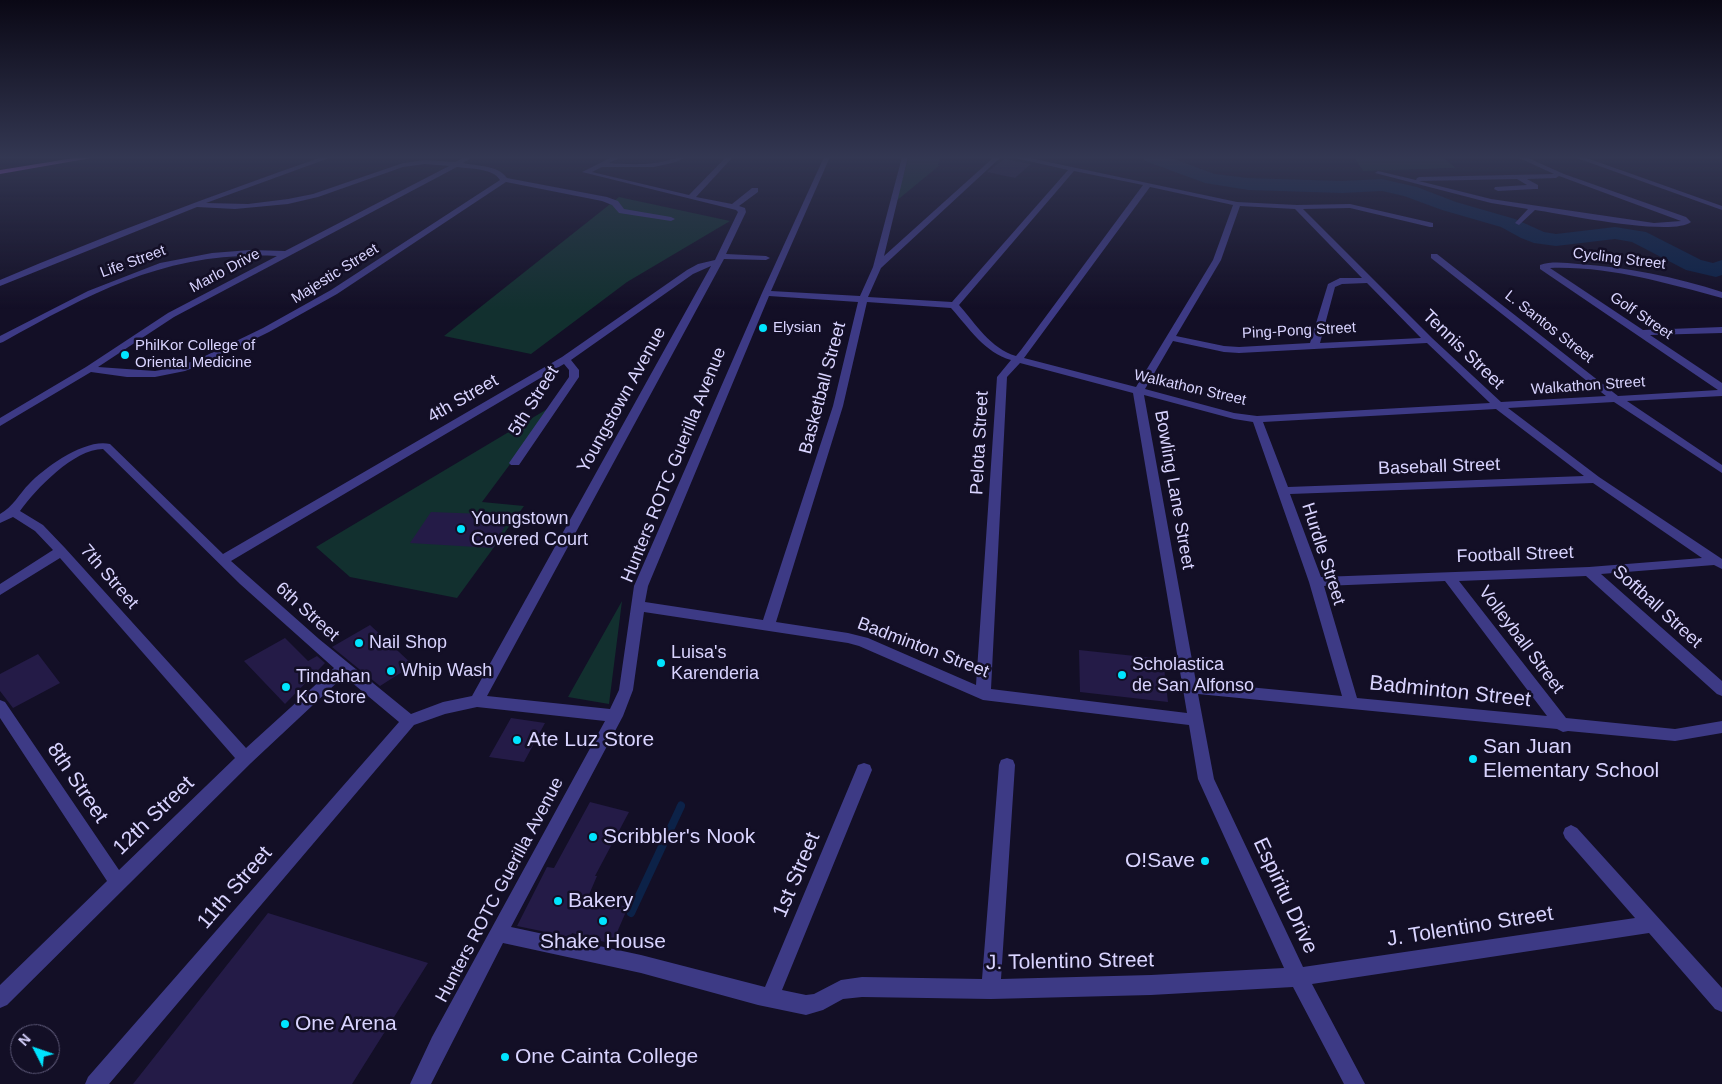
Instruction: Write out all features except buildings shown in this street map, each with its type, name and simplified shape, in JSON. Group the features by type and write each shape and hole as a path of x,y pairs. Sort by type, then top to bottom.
{"street":[{"path":"0,283 78,249 186,208"},
{"name":"Marlo Drive","path":"0,423 89,369 171,315 375,208"},
{"name":"Majestic Street","path":"89,369 146,375 167,373 192,365 269,330 306,310 465,208"},
{"path":"619,208 622,211 671,219"},
{"name":"Youngstown Avenue","path":"477,702 719,259 742,212 742,210 735,208"},
{"name":"Hunters ROTC Guerilla Avenue","path":"420,1084 498,933 615,716 626,690 641,586 766,293 805,208"},
{"name":"Basketball Street","path":"768,626 838,406 863,299 877,268 892,208"},
{"path":"877,268 943,208"},
{"path":"766,293 954,305 1039,208"},
{"name":"Pelota Street","path":"983,694 1002,377 1017,360 1130,208"},
{"name":"Bowling Lane Street","path":"1190,687 1138,392 1217,260 1236,208"},
{"name":"Tennis Street","path":"1298,208 1429,340 1499,406 1595,478 1719,563"},
{"path":"1357,208 1430,225"},
{"path":"1519,223 1533,208 1654,225 1687,222 1652,208"},
{"name":"Life Street","path":"0,340 69,302 132,275 166,264 189,258 222,254 287,254"},
{"name":"L. Santos Street","path":"1434,256 1616,399 1722,470"},
{"path":"719,259 766,258"},
{"name":"4th Street","path":"222,560 565,359 690,272 719,259"},
{"name":"Cycling Street","path":"1544,269 1544,266 1596,267 1642,273 1686,283 1722,295"},
{"name":"Golf Street","path":"1544,269 1722,388"},
{"path":"690,272 711,274"},
{"path":"1314,346 1331,286 1340,282 1369,280"},
{"name":"Walkathon Street","path":"954,305 991,347 1002,355 1138,392 1234,416 1257,419 1722,393"},
{"path":"1640,333 1722,330"},
{"name":"Ping-Pong Street","path":"1170,336 1224,349 1239,350 1429,340"},
{"name":"5th Street","path":"515,463 574,377 574,370 565,359"},
{"path":"551,367 574,370"},
{"name":"Hurdle Street","path":"1257,419 1316,582 1351,702"},
{"name":"6th Street","path":"13,512 34,485 80,452 100,444 109,448 222,560 342,669 409,721"},
{"name":"Baseball Street","path":"1284,491 1595,478"},
{"path":"0,520 13,512"},
{"name":"7th Street","path":"13,512 39,528 61,551 245,758"},
{"path":"0,590 61,551"},
{"name":"Football Street","path":"1316,582 1589,571 1719,563"},
{"name":"Softball Street","path":"1589,571 1722,690"},
{"name":"Volleyball Street","path":"1449,577 1563,726"},
{"name":"Badminton Street","path":"638,606 848,638 863,642 983,694 1194,712"},
{"name":"12th Street","path":"0,998 245,758 342,669"},
{"path":"1190,687 1194,712"},
{"name":"Badminton Street","path":"1190,687 1351,702 1563,726 1675,735 1722,727"},
{"path":"409,721 443,708 477,702 556,708 615,716"},
{"name":"8th Street","path":"0,706 118,883"},
{"name":"Espiritu Drive","path":"1194,712 1206,779 1298,977 1355,1084"},
{"name":"11th Street","path":"95,1084 409,721"},
{"path":"991,989 1007,765"},
{"name":"1st Street","path":"770,997 864,770"},
{"path":"1571,834 1722,1002"},
{"name":"J. Tolentino Street","path":"498,933 641,964 806,1005 816,1003 841,990 862,987 991,989 1151,985 1298,977 1652,924"}],"green space":[{"path":"606,208 668,208 730,221 627,282 531,354 444,336"},
{"path":"554,405 482,502 524,506 457,598 350,577 316,547"},
{"path":"622,601 609,704 568,697"}],"waterway":[{"path":"1455,208 1508,223 1528,234 1542,238 1556,240 1615,233 1638,237 1694,265 1716,270 1722,267"},
{"path":"631,913 681,806"}],"place":[{"name":"Elysian","path":"763,328"},
{"name":"PhilKor College of Oriental Medicine","path":"125,355"},
{"name":"Youngstown Covered Court","path":"461,529"},
{"name":"Nail Shop","path":"359,643"},
{"name":"Luisa's Karenderia","path":"661,663"},
{"name":"Whip Wash","path":"391,671"},
{"name":"Scholastica de San Alfonso","path":"1122,675"},
{"name":"Tindahan Ko Store","path":"286,687"},
{"name":"Ate Luz Store","path":"517,740"},
{"name":"San Juan Elementary School","path":"1473,759"},
{"name":"Scribbler's Nook","path":"593,837"},
{"name":"O!Save","path":"1205,861"},
{"name":"Bakery","path":"558,901"},
{"name":"Shake House","path":"603,921"},
{"name":"One Arena","path":"285,1024"},
{"name":"One Cainta College","path":"505,1057"}]}
